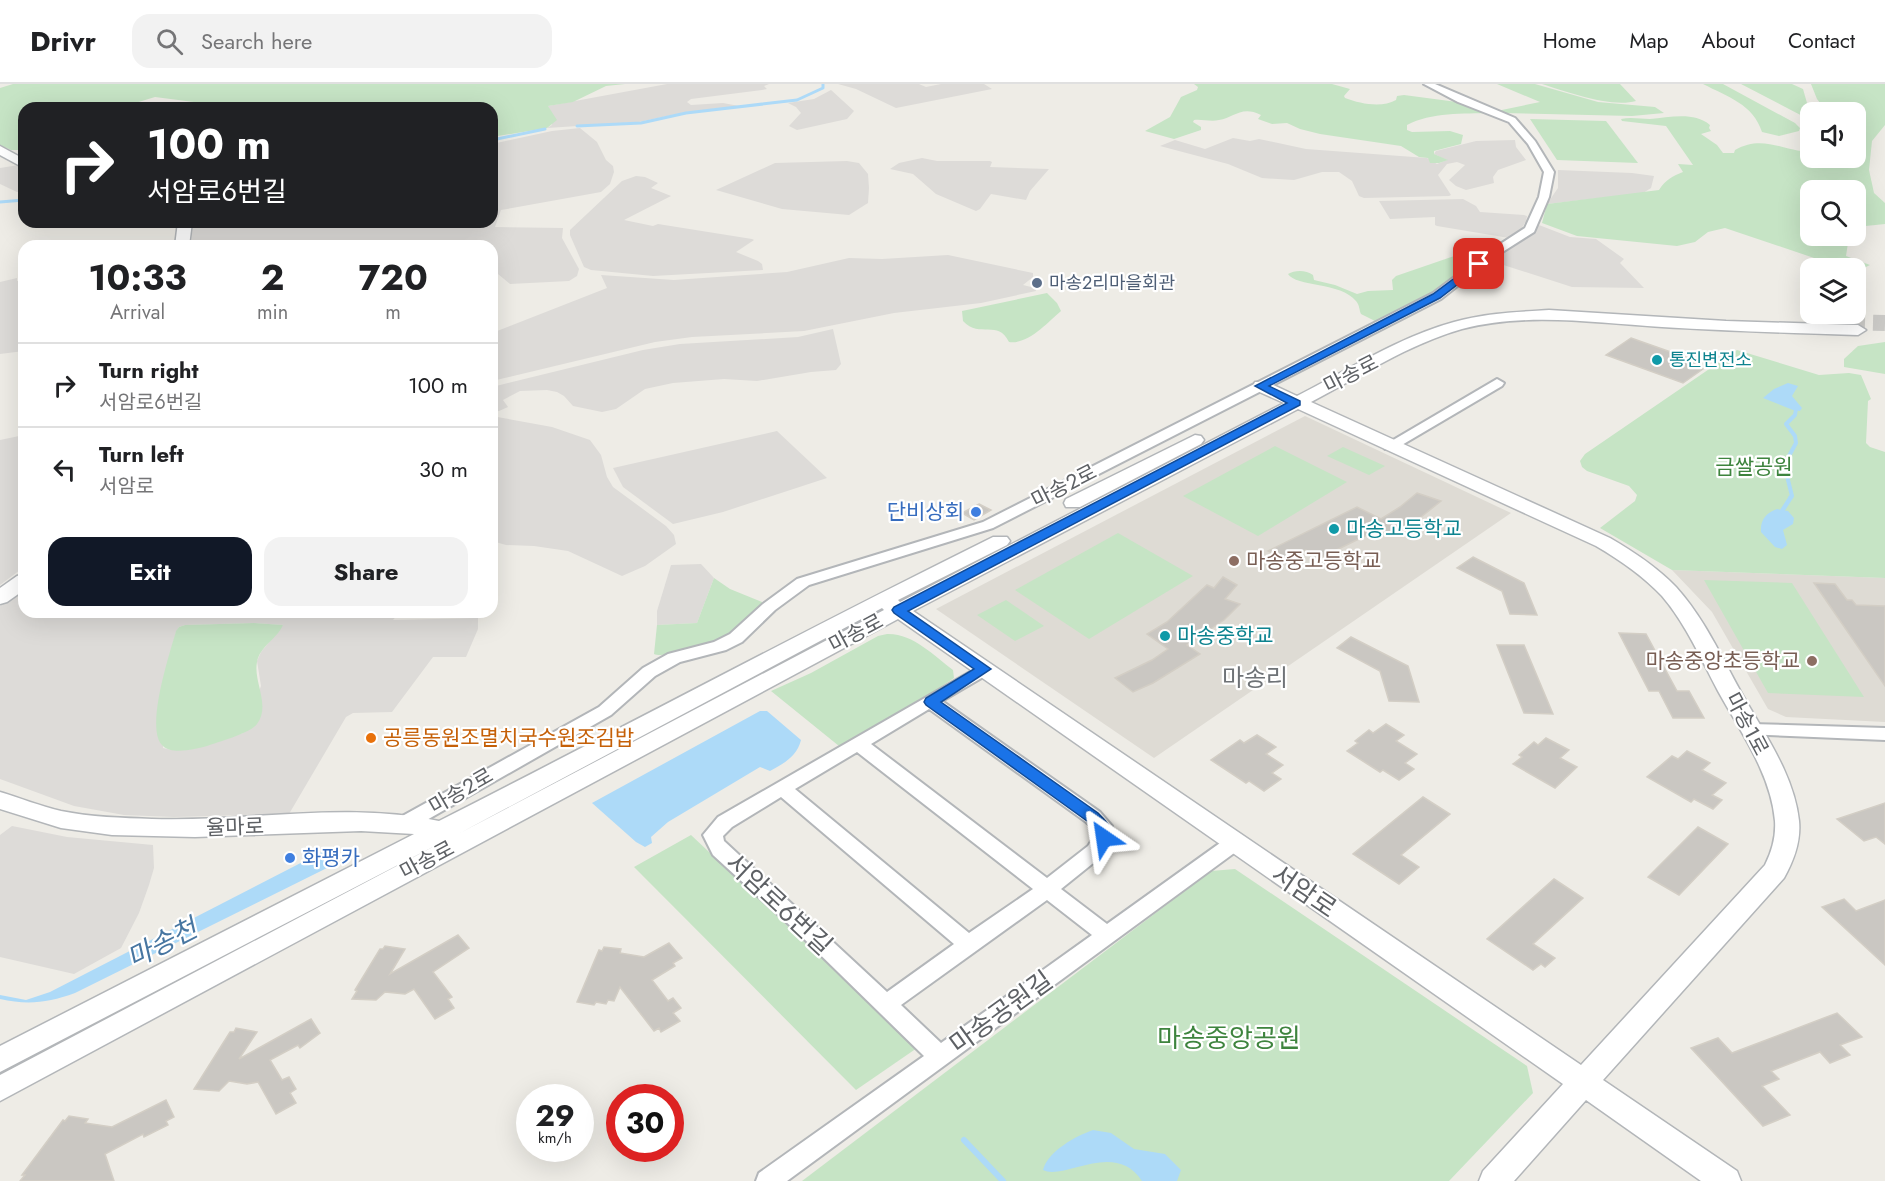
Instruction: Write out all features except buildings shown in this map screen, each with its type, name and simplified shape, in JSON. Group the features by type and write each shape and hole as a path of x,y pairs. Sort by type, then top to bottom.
{"street":[{"name":"마송2로","path":"404,824 605,711 649,672 674,658 720,646 736,638 769,607 803,582 988,525 1437,296 1489,256 1530,230 1548,182 1549,172 1543,159 1512,120 1428,84"},
{"path":"0,150 18,160"},
{"name":"마송로","path":"0,1060 1289,400 1423,337 1460,325 1499,317 1549,315 1726,326 1854,326"},
{"path":"1390,446 1497,383"},
{"name":"마송1로","path":"1261,386 1603,542 1648,572 1670,593 1692,624 1751,730 1780,789 1787,818 1786,850 1775,871 1584,1081 1503,1178"},
{"path":"0,598 18,584"},
{"name":"마송로","path":"0,1089 472,836 891,605"},
{"name":"서암로","path":"891,605 1726,1181"},
{"name":"서암로6번길","path":"940,1057 715,843 713,835 725,822 984,669"},
{"path":"886,1004 1047,889 1095,851 1104,838 1102,826 1093,817 931,702"},
{"path":"1751,730 1885,734"},
{"path":"859,744 1107,935"},
{"path":"783,789 969,945"},
{"name":"율마로","path":"0,800 69,821 153,829 404,824 472,836"},
{"name":"마송공원길","path":"768,1181 1234,843"}],"shaded area":[{"path":"667,84 769,84 764,86 767,89 691,99 687,102 691,105 723,103 739,106 686,112 639,122 547,128 552,125 548,106"},
{"path":"838,84 919,84 926,87 941,84 984,84 992,89 896,108 856,89"},
{"path":"831,90 854,111 847,119 797,130 789,126 801,113 788,103 814,99"},
{"path":"580,128 597,142 606,160 613,166 614,172 610,184 601,192 501,210 498,218 498,143 552,131"},
{"path":"1233,138 1250,141 1259,139 1306,149 1427,158 1437,164 1447,160 1434,154 1436,151 1476,141 1515,140 1516,147 1526,160 1498,170 1493,177 1494,183 1466,190 1449,180 1465,165 1457,162 1447,164 1438,175 1451,195 1449,196 1364,198 1359,196 1352,181 1339,172 1322,172 1294,180 1262,178 1228,164 1160,146 1175,140 1205,149"},
{"path":"922,158 937,161 990,161 992,162 990,167 1049,169 1030,191 1026,200 991,194 976,211 936,194 913,174 890,169 899,163"},
{"path":"847,161 859,163 868,174 869,188 868,203 849,215 782,209 716,190 775,163"},
{"path":"18,165 18,192 0,184 0,168"},
{"path":"1558,170 1654,176 1651,188 1643,193 1547,204 1558,188"},
{"path":"636,176 658,183 651,188 671,196 624,220 752,239 754,240 736,252 758,261 762,264 763,270 653,276 591,270 584,267 570,230 622,181"},
{"path":"1463,199 1476,206 1480,212 1524,215 1527,216 1526,221 1520,231 1509,238 1437,226 1435,217 1390,219 1379,201"},
{"path":"1539,225 1570,237 1596,239 1624,259 1620,263 1644,288 1572,287 1491,261 1532,235"},
{"path":"192,228 563,228 562,238 579,269 577,276 569,281 510,284 498,274 498,240 192,240"},
{"path":"948,255 1033,273 1033,277 1023,285 1035,288 1036,291 981,303 894,313 804,331 692,337 655,342 498,380 498,331 607,288 601,275 674,280 787,272 849,258 882,259"},
{"path":"17,278 18,281 18,352 0,354 0,282"},
{"path":"833,329 841,364 836,370 757,381 724,379 673,383 645,389 616,409 602,412 573,406 557,392 520,391 503,400 508,407 498,411 498,386 643,350 680,344 798,337"},
{"name":"마송중고등학교","path":"1305,416 1511,513 1154,758 936,609"},
{"path":"498,417 552,427 590,440 601,455 607,477 613,487 666,526 674,535 676,544 645,566 622,576 568,551 498,543"},
{"path":"777,431 827,478 723,512 673,524 623,487 613,468"},
{"path":"18,436 18,572 0,585 0,440"},
{"path":"701,564 714,578 697,623 657,625 657,611 671,565"},
{"name":"마송중앙초등학교","path":"1672,570 1885,578 1885,722 1786,717 1768,709 1712,612"},
{"path":"18,593 18,618 395,618 393,620 478,618 478,629 466,657 433,657 392,712 353,713 346,717 289,814 174,817 124,815 74,806 0,779 0,606","holes":["254,623 283,625 261,652 257,661 261,686 243,733 188,750 163,748 162,685 179,627"]},
{"path":"12,826 67,837 153,845 154,868 149,885 139,913 121,948 74,974 0,957 0,835"}],"green space":[{"path":"13,84 625,84 606,86 573,102 548,106 557,120 547,128 498,136 498,102 194,102 155,97 139,102 18,102 18,150 11,150 0,145 0,88"},
{"path":"1194,84 1332,84 1350,89 1344,96 1345,98 1364,103 1384,104 1396,100 1397,96 1404,95 1457,102 1490,113 1437,116 1407,125 1407,130 1412,132 1450,131 1463,135 1461,144 1434,151 1434,154 1448,160 1439,163 1430,163 1428,158 1419,157 1401,146 1320,134 1287,123 1272,124 1258,119 1261,115 1248,111 1216,121 1194,120 1193,122 1201,127 1201,130 1174,139 1145,131 1170,117 1181,97 1197,90 1198,87"},
{"path":"1497,84 1535,84 1598,102 1655,107 1664,113 1632,116 1502,113 1497,111 1540,102"},
{"path":"1542,84 1620,84 1636,101 1626,103 1602,101"},
{"path":"1703,84 1723,84 1795,123 1800,128 1799,131 1779,136 1762,132 1758,122 1746,108"},
{"path":"1741,84 1792,84 1803,89 1807,102 1800,102 1800,115"},
{"path":"1811,84 1885,84 1885,125 1872,141 1869,170 1874,193 1885,203 1885,224 1866,226 1866,180 1800,180 1800,246 1848,246 1846,256 1851,258 1814,258 1725,228 1708,232 1695,242 1677,246 1577,236 1542,223 1547,204 1659,190 1670,179 1683,172 1678,164 1693,165 1666,126 1622,121 1621,119 1681,116 1696,118 1710,125 1711,131 1701,134 1717,145 1723,153 1734,153 1735,150 1745,145 1764,143 1800,151 1800,168 1866,168 1866,102 1819,102"},
{"path":"1530,119 1606,121 1638,163 1557,160"},
{"path":"1505,241 1427,296 1393,315 1375,321 1361,314 1357,303 1349,295 1300,281 1288,274 1297,271 1307,272 1313,275 1314,280 1357,294 1393,290 1392,280 1396,276 1492,243"},
{"path":"1047,293 1061,311 1037,332 1023,340 1009,342 1000,332 976,329 963,321 962,311"},
{"path":"1885,342 1885,374 1844,367 1844,359 1858,346"},
{"name":"금쌀공원","path":"1737,350 1819,375 1849,373 1861,375 1871,399 1868,401 1866,443 1870,447 1885,452 1885,578 1672,570 1600,528 1635,501 1637,495 1629,486 1587,471 1582,467 1580,461 1585,454"},
{"path":"1275,446 1347,482 1258,536 1183,496"},
{"path":"1343,447 1385,466 1369,475 1327,456"},
{"path":"1118,533 1193,576 1089,639 1015,590"},
{"path":"714,578 730,589 762,602 762,605 740,628 725,638 680,652 654,654 657,625 697,623"},
{"path":"1704,580 1792,583 1864,697 1768,693"},
{"path":"1006,600 1044,626 1015,641 977,615"},
{"path":"254,623 283,625 261,651 257,662 256,670 262,709 257,724 241,734 202,747 178,751 167,749 158,737 157,708 176,631 185,625"},
{"path":"887,634 906,637 923,646 953,670 954,678 839,746 771,691 811,673 878,636"},
{"path":"691,835 917,1048 856,1090 634,867"},
{"name":"마송중앙공원","path":"1235,869 1527,1066 1533,1093 1449,1181 802,1181 1211,871"}],"water":[{"path":"1788,383 1798,386 1792,396 1802,408 1800,411 1763,398 1774,389"},
{"path":"1777,509 1788,511 1794,518 1793,524 1783,530 1787,545 1782,549 1775,547 1761,532 1764,518"},
{"path":"760,711 767,711 801,740 793,755 770,771 760,767 668,822 651,837 652,843 645,847 636,842 592,803"},
{"name":"마송천","path":"322,852 333,865 75,993 38,1002 0,999 0,995 26,1000 50,992"},
{"path":"1093,1130 1111,1133 1134,1149 1165,1154 1181,1170 1177,1181 1142,1181 1131,1169 1118,1163 1104,1162 1052,1172 1043,1170 1057,1151 1071,1140"}],"waterway":[{"path":"577,126 641,123 686,113 797,100 823,88 823,84"},
{"path":"498,139 545,129"},
{"path":"0,202 18,200"},
{"path":"1791,497 1786,472 1789,456 1796,443 1795,436 1786,424 1795,415 1796,409"},
{"path":"1782,511 1791,497"},
{"path":"964,1140 1003,1181"}],"tunnel":[{"path":"1866,322 1885,323"}],"place":[{"name":"마송2리마을회관","path":"1037,283"},
{"name":"통진변전소","path":"1657,360"},
{"name":"단비상회","path":"976,512"},
{"name":"마송고등학교","path":"1334,529"},
{"name":"마송중고등학교","path":"1234,561"},
{"name":"마송중학교","path":"1165,636"},
{"name":"마송중앙초등학교","path":"1812,661"},
{"name":"공릉동원조멸치국수원조김밥","path":"371,738"},
{"name":"화평카","path":"290,858"}],"district":[{"name":"마송리","path":"1255,677"}],"route":[{"path":"1104,838 1102,826 1093,817 931,702 984,669 899,610 1296,403 1261,386 1437,296 1479,264"}]}
